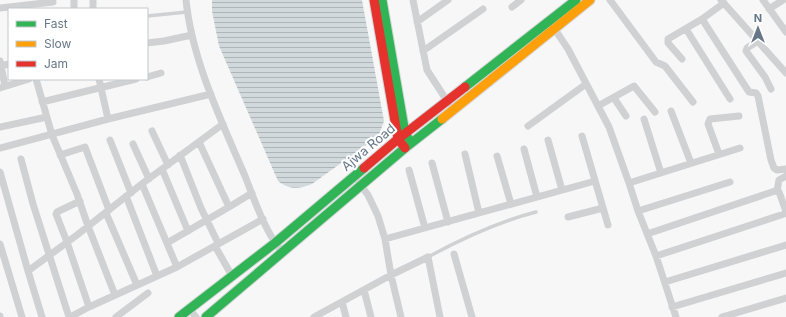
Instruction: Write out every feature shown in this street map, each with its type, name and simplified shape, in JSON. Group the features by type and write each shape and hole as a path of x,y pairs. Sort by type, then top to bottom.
{"main road":[{"path":"374,0 402,136 408,146"},
{"path":"382,0 402,136"},
{"name":"Ajwa Road","path":"179,317 274,243 402,136 574,3 590,0"},
{"name":"Ajwa Road","path":"206,317 361,185 554,28 574,3"}],"street":[{"path":"186,0 187,12 197,55 211,94 263,219 274,243 282,252"},
{"path":"413,0 427,70 446,102 453,110"},
{"path":"417,22 448,0"},
{"path":"512,7 521,0"},
{"path":"610,0 656,62 665,66 693,102"},
{"path":"763,0 786,32"},
{"path":"769,9 782,0"},
{"path":"682,59 668,43 668,41 702,19 723,2 758,41 783,65 786,73"},
{"path":"0,8 13,5 53,4"},
{"path":"423,51 483,8"},
{"path":"702,19 749,92 756,93 758,96 774,168 777,170 786,169"},
{"path":"554,28 586,84 608,127 656,256 676,317"},
{"path":"686,29 730,100"},
{"path":"148,43 192,35"},
{"path":"758,41 747,48 746,51 765,77 771,89"},
{"path":"0,63 2,87 26,80"},
{"path":"148,76 161,73"},
{"path":"36,80 52,135 80,201 88,226 115,295"},
{"path":"98,80 108,119"},
{"path":"42,102 132,80"},
{"path":"528,126 586,84"},
{"path":"598,106 634,86 655,112"},
{"path":"0,148 108,119 211,94"},
{"path":"614,98 626,116"},
{"path":"671,111 691,163"},
{"path":"719,154 708,121 710,119 739,116"},
{"path":"0,127 47,117"},
{"path":"644,119 661,173"},
{"path":"28,271 108,211 128,194 223,124"},
{"path":"152,130 188,231"},
{"path":"582,136 608,224"},
{"path":"110,140 157,276"},
{"path":"548,140 562,190"},
{"path":"199,142 229,207"},
{"path":"133,144 149,179"},
{"path":"60,155 85,147 136,285"},
{"path":"629,183 740,148"},
{"path":"524,149 537,197"},
{"path":"465,154 479,213"},
{"path":"180,155 216,245 232,276"},
{"path":"498,156 511,204"},
{"path":"21,159 32,204 69,317 177,267 263,219"},
{"path":"432,164 448,222"},
{"path":"409,170 425,228"},
{"path":"0,172 42,317"},
{"path":"354,176 368,195 378,216 385,239 401,317"},
{"path":"656,256 784,214 786,212 779,192 777,191 779,180 786,176"},
{"path":"385,239 596,181"},
{"path":"638,211 730,182"},
{"path":"142,184 177,267"},
{"path":"647,234 736,203 777,191"},
{"path":"167,243 252,193"},
{"path":"80,201 57,212 56,214 89,307"},
{"path":"568,217 603,208"},
{"path":"0,244 22,317"},
{"path":"665,282 786,245"},
{"path":"454,254 472,317"},
{"path":"317,316 428,257 440,317"},
{"path":"672,307 786,273"},
{"path":"364,290 371,317"},
{"path":"116,317 148,292"},
{"path":"722,317 786,298"},
{"path":"342,302 346,317"},
{"path":"189,309 196,317"}],"lane":[{"path":"148,16 187,12"},
{"path":"428,257 470,234 504,221 536,212"}],"shaded area":[{"path":"212,0 362,0 384,121 379,135 312,184 295,188 286,186 278,181 219,46 212,11"}],"traffic: fast":[{"path":"382,0 405,133 408,138"},
{"path":"465,87 576,0"},
{"path":"206,317 405,148 442,119"},
{"path":"179,317 275,243 364,168"}],"traffic: slow":[{"path":"442,119 590,0"}],"traffic: jam":[{"path":"374,0 398,139 405,148"},
{"path":"364,168 398,139 465,87"}]}
